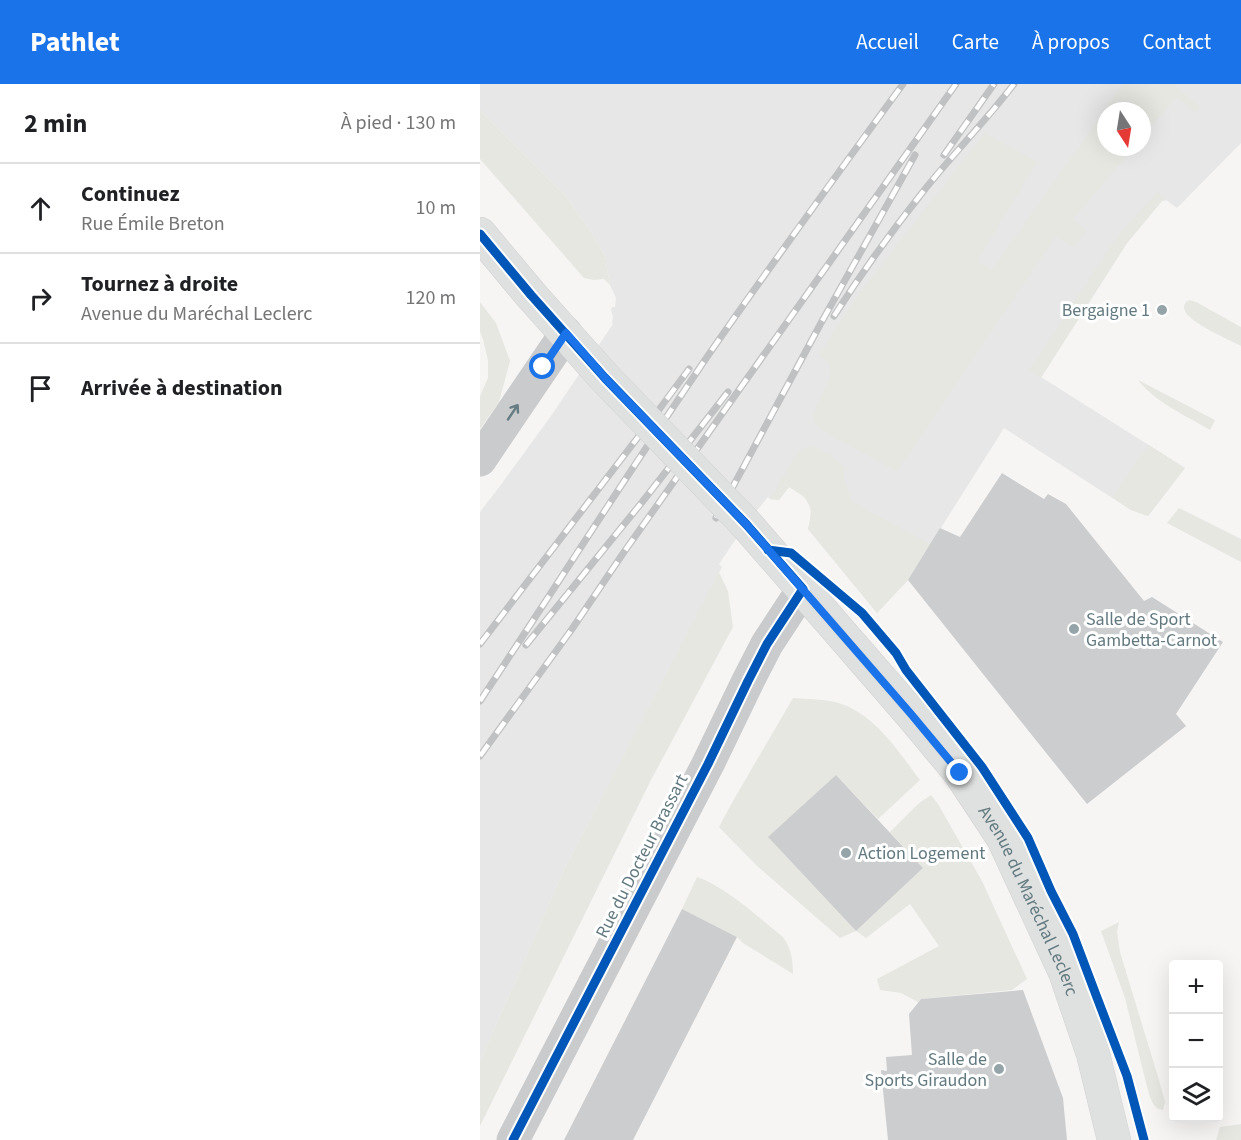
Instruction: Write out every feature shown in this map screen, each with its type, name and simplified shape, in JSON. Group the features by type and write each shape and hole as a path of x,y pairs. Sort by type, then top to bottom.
{"main road":[{"name":"Avenue du Maréchal Leclerc","path":"480,234 605,378 746,524 960,773 1003,838 1065,972 1093,1054 1114,1140"}],"street":[{"path":"480,460 566,333"},
{"name":"Rue du Docteur Brassart","path":"513,1140 708,764 748,681 767,645 803,589"}],"shaded area":[{"path":"480,84 1241,84 1241,143 1177,208 1166,200 1162,201 1127,243 1041,377 1185,468 1148,516 1131,510 1004,428 908,580 877,613 808,529 812,512 805,497 789,487 779,500 768,497 746,524 719,564 722,567 564,870 480,1062 480,512 551,416 613,324 611,310 615,307 616,298 610,285 605,256 565,195 480,110"},
{"path":"1123,84 1176,84 1175,87 1200,106 1195,112 1176,97 1151,126 1151,102 1110,102"},
{"path":"480,110 565,195 605,256 610,285 604,279 584,278 480,159"},
{"path":"1097,121 1097,156 1126,156 1073,219 1086,231 1074,247 1056,236 897,471 819,429 814,421 814,412 831,372 828,361 819,356 853,302 985,133 1037,162 977,261 992,270"},
{"path":"1158,192 1166,200 1162,201 1127,243 1041,378 1029,370 1119,234"},
{"path":"1189,300 1241,327 1241,346 1201,326 1188,316 1184,307"},
{"path":"480,302 496,323 510,361 499,402 480,429 480,396 488,378 488,361 480,332"},
{"path":"1138,380 1215,420 1210,430 1162,402"},
{"path":"1149,445 1185,468 1148,516 1131,510 1112,497"},
{"path":"811,446 829,454 844,467 844,481 852,502 930,544 908,580 877,613 808,529 811,514 806,499 789,487 779,500 770,499 798,452"},
{"path":"1179,508 1241,539 1241,562 1167,523"},
{"path":"719,572 728,591 733,627 650,782 480,1126 480,1062 564,870"},
{"path":"793,698 835,702 861,714 884,734 920,780 878,819 836,775 769,838 856,931 840,938 757,866 719,827"},
{"path":"931,795 982,881 1027,979 1012,990 921,999 918,1002 901,993 880,990 877,979 939,946 910,904 866,938 856,931 923,868 890,832 918,804"},
{"path":"697,877 730,895 783,937 791,954 793,974 737,937 682,909"},
{"path":"1119,922 1117,932 1120,952 1165,1102 1163,1110 1156,1107 1150,1098 1125,998 1101,931"},
{"path":"1241,1124 1241,1140 1216,1140 1220,1127"}],"building":[{"name":"Salle de Sport Gambetta-Carnot","path":"1002,473 1044,499 1048,494 1066,504 1144,601 1152,597 1223,642 1176,714 1186,726 1087,804 908,580 940,528 960,537"},
{"name":"Action Logement","path":"836,775 923,868 856,931 768,837"},
{"path":"682,909 737,937 633,1140 564,1140"},
{"path":"1023,990 1063,1098 1067,1140 888,1140 881,1070 887,1071 886,1057 912,1055 909,1014 921,999"}],"railway":[{"path":"480,701 705,360 903,84"},
{"path":"480,756 956,84"},
{"path":"944,155 994,84"},
{"path":"834,316 876,253 910,208 1014,84"},
{"path":"716,518 915,155"},
{"path":"480,644 689,369"},
{"path":"526,645 728,392"}],"cycle path":[{"path":"480,234 605,378 746,524 803,589 767,644 708,764 513,1140"},
{"path":"768,550 791,553 862,613 896,653 906,670 982,767 1028,838 1073,934 1127,1076 1144,1140"}],"place":[{"name":"Bergaigne 1","path":"1162,310"},
{"name":"Salle de Sport Gambetta-Carnot","path":"1074,629"},
{"name":"Action Logement","path":"846,853"},
{"name":"Salle de Sports Giraudon","path":"999,1069"}],"route":[{"path":"543,367 566,333 605,378 746,524 960,773"}]}
